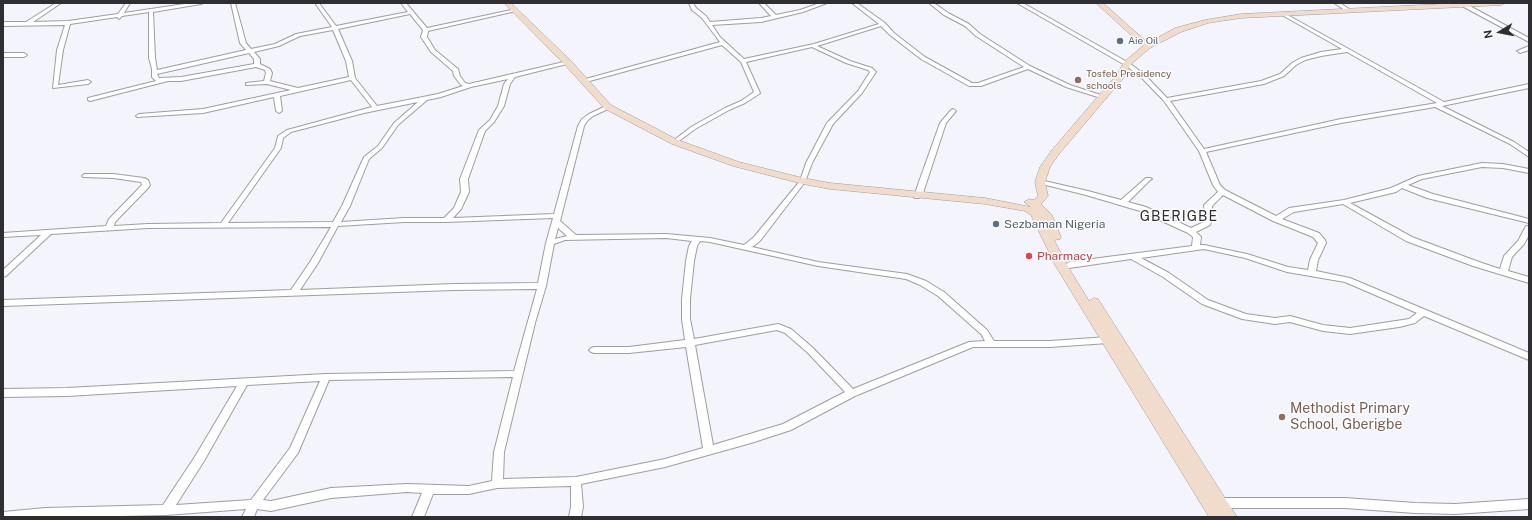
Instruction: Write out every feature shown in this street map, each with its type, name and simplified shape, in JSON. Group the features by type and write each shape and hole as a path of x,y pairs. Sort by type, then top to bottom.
{"main road":[{"path":"507,3 568,63 608,107 675,142 736,164 803,182 918,196 985,201 1018,200 1036,204 1047,215 1069,265 1229,517"},
{"path":"1099,3 1147,46"},
{"path":"1036,204 1043,196 1040,182 1045,167 1055,152 1104,97 1122,74 1127,64 1147,46 1178,30 1207,21 1240,16 1502,3"},
{"path":"985,201 1028,209 1035,213 1061,265 1217,517"}],"street":[{"path":"27,24 59,3"},
{"path":"119,17 128,3"},
{"path":"3,24 68,23 119,17 201,3"},
{"path":"233,3 243,43 257,60 257,65"},
{"path":"318,3 335,28 349,61 352,78 376,109"},
{"path":"403,3 426,30"},
{"path":"675,142 693,128 722,111 743,102 756,93 743,61 723,43 691,3"},
{"path":"761,3 774,16"},
{"path":"708,24 754,21 801,11 825,3"},
{"path":"854,3 883,24 892,34 923,58 971,86 979,85 1028,67"},
{"path":"931,3 946,14 967,25 978,35 1028,67 1068,86 1104,97"},
{"path":"1019,3 1127,64 1142,75 1166,100 1202,151 1217,185 1222,192 1276,219 1316,235 1322,243 1314,260 1312,273"},
{"path":"1336,3 1350,11"},
{"path":"1464,5 1529,40"},
{"path":"426,30 514,10"},
{"path":"151,12 152,58 155,69 154,77 158,80 168,81"},
{"path":"154,73 277,45 298,35 410,13"},
{"path":"1284,14 1443,104"},
{"path":"61,93 56,87 60,50 68,23"},
{"path":"743,61 813,46 883,24"},
{"path":"426,30 424,37 433,51 456,70 457,76 463,84 469,86"},
{"path":"584,81 723,43"},
{"path":"747,247 757,239 803,182 809,163 830,123 860,92 874,72 813,46"},
{"path":"1520,50 1529,48"},
{"path":"1166,100 1262,83 1282,75 1294,64 1303,59 1321,54 1348,50"},
{"path":"3,56 24,55"},
{"path":"223,225 278,148 280,137 289,131 568,63"},
{"path":"90,100 168,81 257,65 267,69 269,73 267,82"},
{"path":"446,220 457,209 461,201 465,192 463,184 482,130 492,121 501,106 507,84 512,77"},
{"path":"139,116 203,111 352,78"},
{"path":"56,87 88,82"},
{"path":"248,84 267,82 297,89"},
{"path":"1202,151 1341,121 1443,104 1529,86"},
{"path":"277,94 279,111"},
{"path":"293,293 314,263 352,192 366,158 380,147 396,124 426,98"},
{"path":"1435,105 1512,143 1528,154"},
{"path":"497,484 499,452 531,323 542,286 556,218 581,126 584,120 591,114 608,107"},
{"path":"918,196 943,123 953,111"},
{"path":"1276,219 1292,210 1344,202 1393,190 1420,177 1482,165 1503,166 1529,171"},
{"path":"85,176 113,176 144,180 146,185 112,221 109,228"},
{"path":"1123,203 1148,179"},
{"path":"1040,182 1143,209 1191,231 1197,237 1196,247"},
{"path":"1403,186 1453,202 1529,221"},
{"path":"1191,231 1207,223 1209,217 1208,206 1222,192"},
{"path":"1344,202 1409,239 1503,273 1529,280"},
{"path":"3,235 109,228 223,225 334,225 404,220 556,218 574,238"},
{"path":"1503,273 1508,256 1521,242 1529,228"},
{"path":"3,274 49,232"},
{"path":"550,243 564,238 666,236 697,239 737,247 747,247 818,264 906,277 923,283 941,294 979,327 991,343"},
{"path":"697,239 693,246 690,261 686,299 690,343 702,403 709,451"},
{"path":"1069,265 1204,247 1247,256 1287,269 1346,280 1529,357"},
{"path":"1131,256 1166,276 1205,302 1245,317 1275,321 1290,319 1323,328 1350,331 1374,329 1412,321 1423,312"},
{"path":"3,303 542,286"},
{"path":"594,350 629,350 690,343 778,327 788,331 810,350 852,394"},
{"path":"3,517 166,510 254,504 281,505 331,493 407,488 428,490 469,490 497,484 576,481 664,463 787,427 852,394 958,348 972,344 1050,344 1108,340"},
{"path":"3,393 74,392 326,377 519,374"},
{"path":"248,517 254,504 294,450 326,377"},
{"path":"166,510 200,458 244,382"},
{"path":"575,517 577,507 576,481"},
{"path":"418,517 428,490"},
{"path":"1221,503 1345,503 1454,509 1529,504"}],"place":[{"name":"Aie Oil","path":"1120,41"},
{"name":"Tosfeb Presidency schools","path":"1078,80"},
{"name":"Sezbaman Nigeria","path":"996,224"},
{"name":"Pharmacy","path":"1029,256"},
{"name":"Methodist Primary School, Gberigbe","path":"1282,417"}],"district":[{"name":"GBERIGBE","path":"1179,217"}]}
